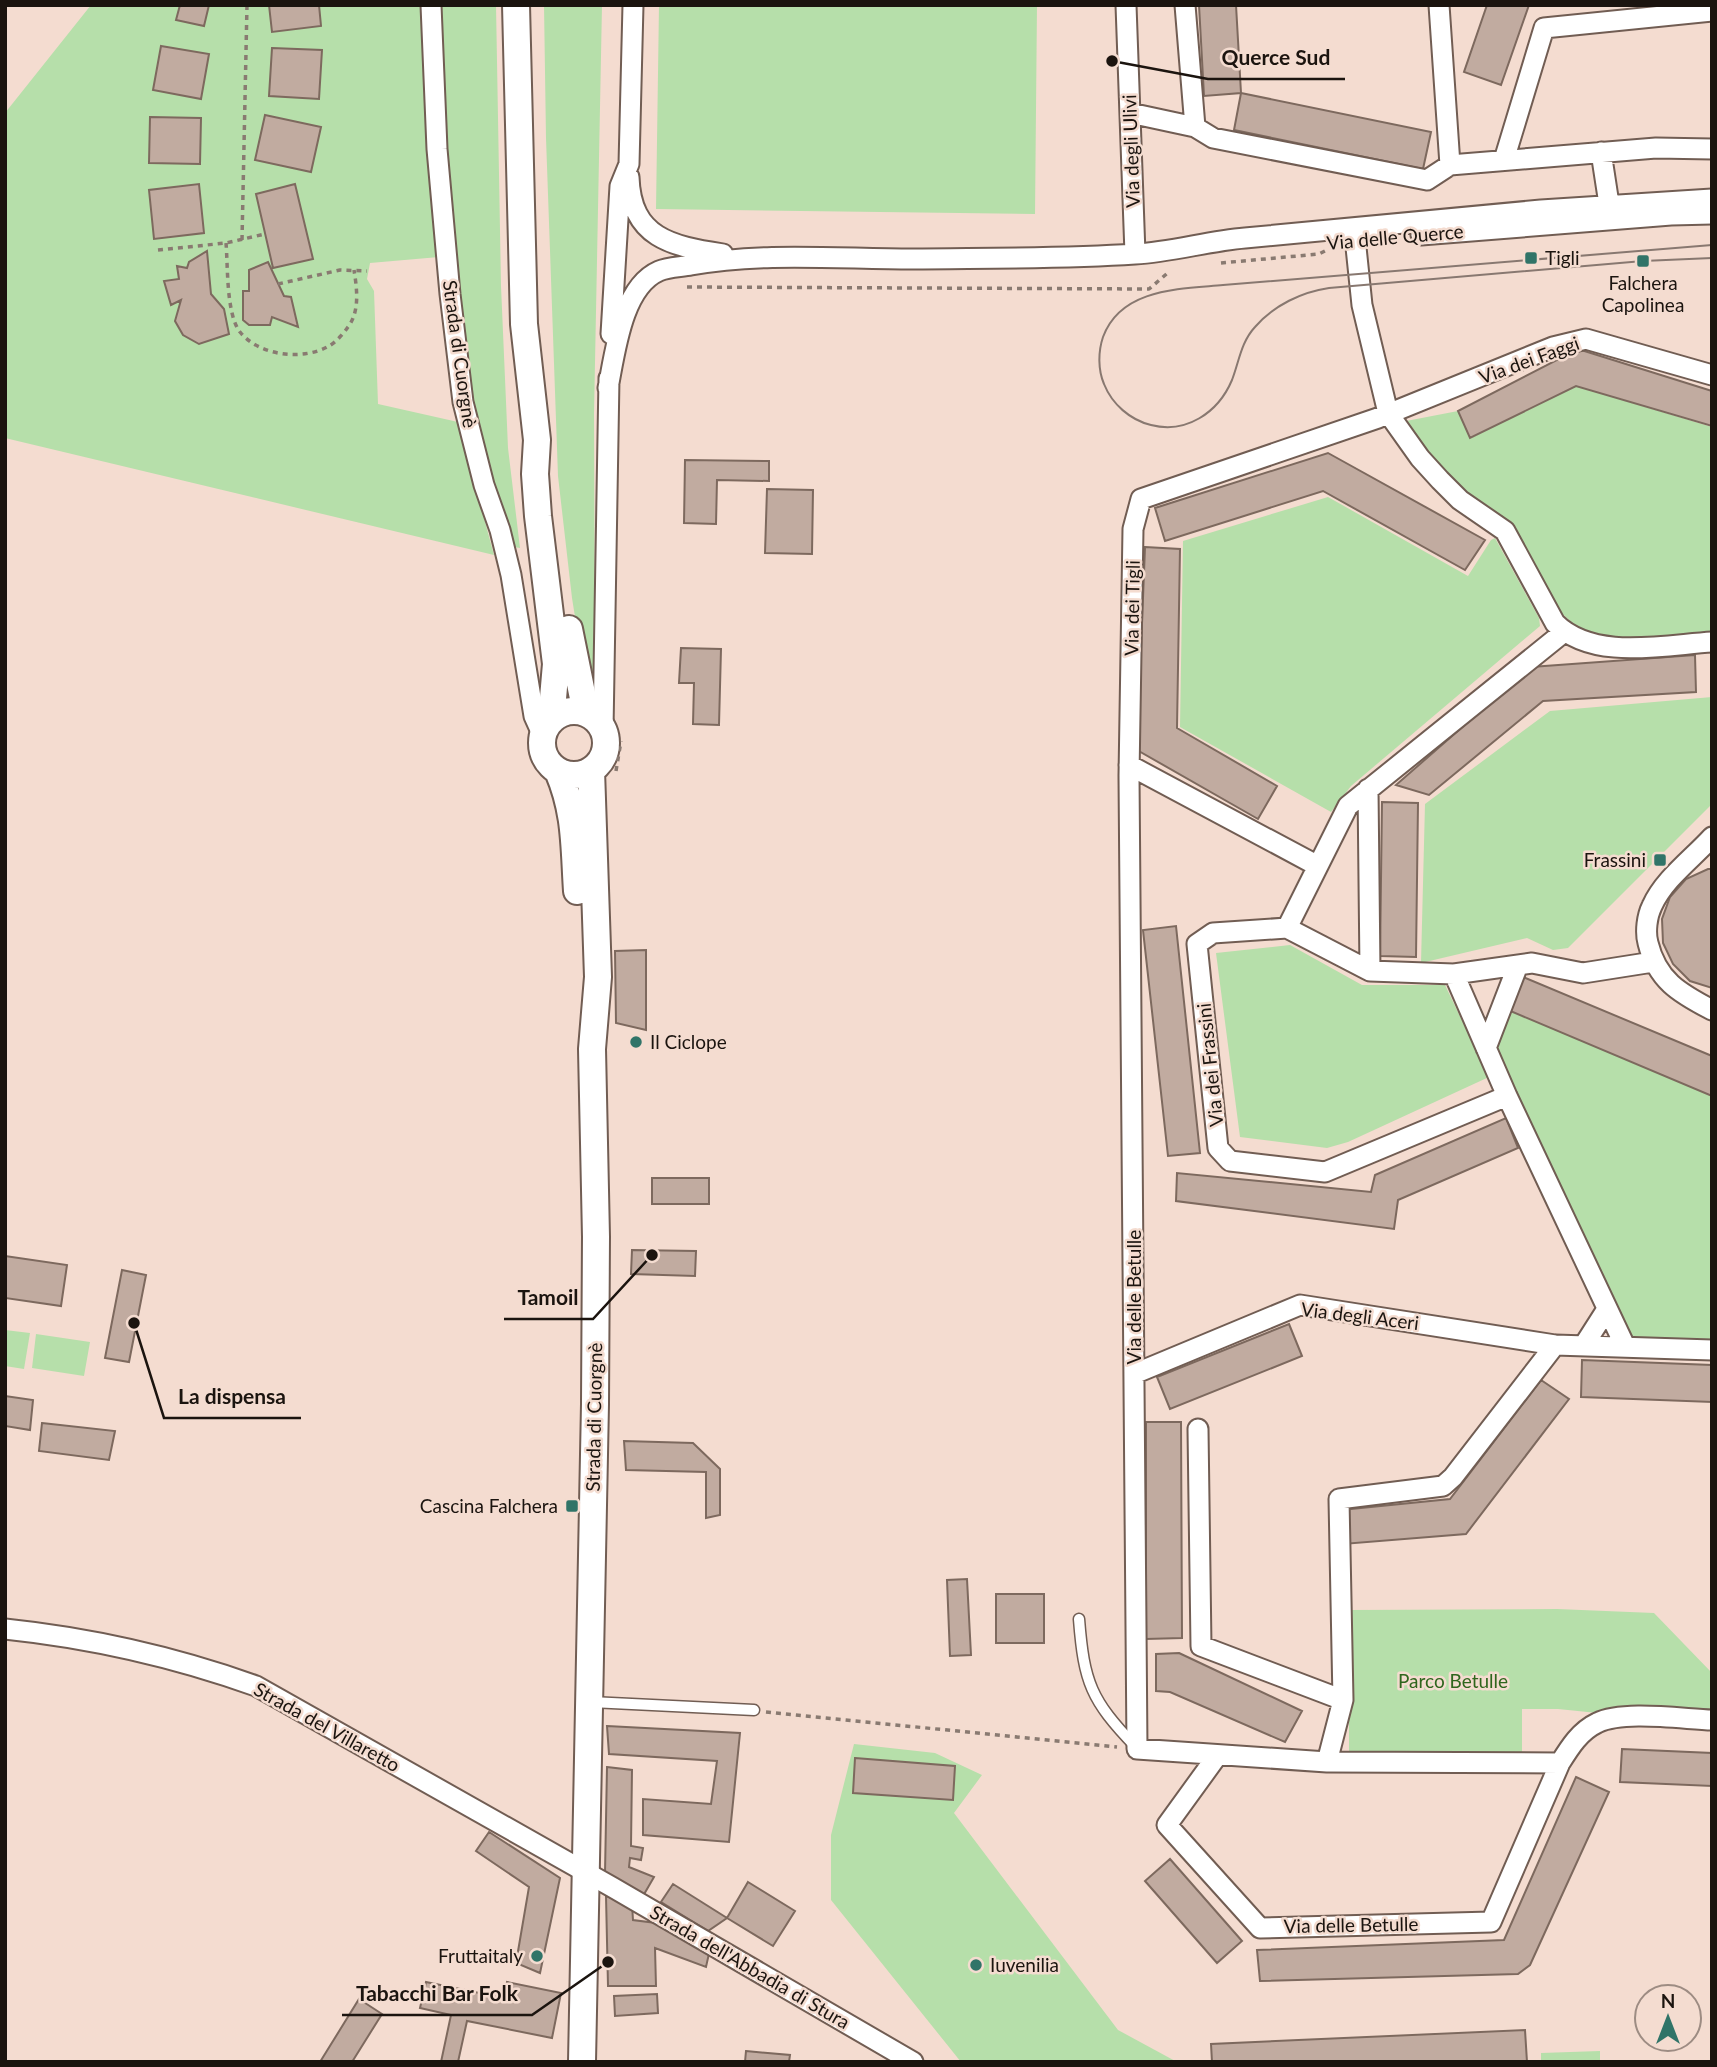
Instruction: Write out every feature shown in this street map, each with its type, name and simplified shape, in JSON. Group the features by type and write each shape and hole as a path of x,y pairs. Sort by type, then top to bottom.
{"main road":[{"path":"516,5 524,324 537,440 535,474 538,516 556,664 545,756 558,771 575,775 591,770 604,754 606,743 594,722 576,671 560,579 549,474 537,440"},
{"path":"547,729 569,712 594,722"},
{"name":"Strada di Cuorgnè","path":"582,2062 596,1251 592,1049 598,977 591,770"},
{"name":"Strada di Cuorgnè","path":"558,771 567,790 572,811 581,976 592,1049"}],"street":[{"name":"Strada di Cuorgnè","path":"431,5 437,149 463,402 484,485 512,575 534,716 547,729"},
{"path":"594,722 608,388 620,186 629,164 633,5"},
{"name":"Via degli Ulivi","path":"1126,5 1135,254"},
{"path":"1185,5 1195,127"},
{"path":"1439,5 1451,165"},
{"path":"1504,160 1544,28 1712,11"},
{"path":"1130,113 1195,127 1213,138 1427,180 1451,165 1656,148 1712,149"},
{"path":"1601,152 1610,212"},
{"name":"Via delle Querce","path":"629,164 629,189 634,210 646,229 692,249 752,258"},
{"name":"Via delle Querce","path":"608,388 621,322 629,302 647,280 660,271 703,263 752,258 913,259 1135,254 1180,249 1206,242 1355,234 1610,212 1712,199"},
{"name":"Via delle Querce","path":"1610,212 1712,214"},
{"path":"1355,234 1362,306 1388,413 1420,458 1453,494 1505,531 1555,623 1564,632 1588,643 1614,648 1712,642"},
{"name":"Via dei Faggi","path":"1388,413 1553,347 1586,339 1712,375"},
{"name":"Via dei Tigli","path":"1129,765 1133,529 1141,499 1388,413"},
{"path":"1564,632 1348,806 1287,928 1370,971 1454,974 1532,963 1583,973 1653,962"},
{"path":"1129,765 1318,866"},
{"name":"Via delle Betulle","path":"1129,765 1137,1749"},
{"path":"1368,789 1370,971"},
{"path":"1712,837 1702,856 1667,883 1651,906 1646,934 1653,962 1667,982 1712,1010"},
{"name":"Via dei Frassini","path":"1287,928 1213,933 1197,943 1218,1148 1230,1161 1325,1171 1507,1096"},
{"path":"1486,1048 1518,965"},
{"path":"1454,974 1507,1096 1625,1346"},
{"name":"Via degli Aceri","path":"1134,1374 1300,1305 1555,1345 1712,1350"},
{"path":"1584,1345 1607,1309"},
{"path":"1327,1762 1343,1700 1339,1499 1443,1486 1453,1477 1555,1345"},
{"path":"1198,1429 1201,1646 1343,1700"},
{"name":"Strada del Villaretto","path":"5,1629 65,1635 138,1651 256,1686 587,1873"},
{"name":"Via delle Betulle","path":"1217,1756 1167,1825 1260,1928 1491,1922 1560,1762 1573,1742 1598,1723 1627,1716 1712,1720"},
{"path":"1137,1749 1327,1762 1560,1762"},
{"name":"Strada dell'Abbadia di Stura","path":"587,1873 913,2062"}],"lane":[{"path":"1079,1619 1082,1658 1094,1698 1106,1716 1137,1749"},
{"path":"590,1702 754,1710"}],"path":[{"path":"242,240 247,5"},
{"path":"158,250 226,243 265,234"},
{"path":"226,243 231,309 239,331 256,346 278,353 304,354 330,346 349,326 358,296 354,270"},
{"path":"278,284 340,270 367,271"},
{"path":"679,287 1149,289 1166,274"},
{"path":"754,1710 1137,1749"}],"green space":[{"path":"91,5 422,5 439,257 370,263 367,279 374,291 378,404 458,422 494,555 5,438 5,113"},
{"path":"440,5 496,5 501,286 508,448 520,548 514,547 505,527 469,388 448,179"},
{"path":"544,5 602,5 594,414 595,684 583,667 558,476"},
{"path":"659,5 1037,5 1035,214 656,209"},
{"path":"1576,386 1712,427 1712,633 1628,639 1595,635 1588,637 1559,611 1401,422 1458,411 1471,438"},
{"path":"1328,497 1468,576 1491,540 1495,538 1539,618 1540,626 1351,786 1331,812 1180,727 1183,541"},
{"path":"1712,697 1712,804 1568,948 1553,950 1527,938 1421,963 1425,804 1550,711"},
{"path":"1290,945 1362,985 1445,985 1489,1077 1348,1142 1327,1148 1240,1137 1216,953"},
{"path":"1508,1010 1712,1096 1712,1341 1628,1338 1498,1057 1495,1045"},
{"path":"5,1330 30,1333 24,1369 5,1366"},
{"path":"36,1334 90,1342 84,1376 32,1368"},
{"name":"Parco Betulle","path":"1557,1609 1654,1613 1712,1673 1712,1720 1522,1709 1522,1752 1349,1753 1349,1610"},
{"name":"Iuvenilia","path":"854,1744 935,1753 982,1775 954,1813 1118,2030 1177,2062 961,2062 831,1900 831,1835"},
{"path":"1600,2051 1600,2062 1541,2062 1541,2053"}],"building":[{"path":"180,5 209,5 204,26 176,20"},
{"path":"269,5 319,5 321,26 272,32"},
{"path":"1199,5 1236,5 1241,93 1204,96"},
{"path":"1487,5 1529,5 1501,85 1464,72"},
{"path":"161,46 209,54 201,99 153,90"},
{"path":"272,48 322,50 319,99 269,96"},
{"path":"1241,93 1431,132 1423,169 1234,130"},
{"path":"265,115 321,127 311,172 255,160"},
{"path":"150,117 201,118 200,164 149,163"},
{"path":"199,184 204,233 154,239 149,190"},
{"path":"295,184 313,259 273,268 256,194"},
{"path":"207,251 211,294 224,309 229,334 199,344 183,335 175,321 181,300 171,305 164,281 179,279 177,266 187,268 189,262"},
{"path":"268,262 284,296 291,297 298,327 272,317 270,325 249,325 243,320 243,291 249,291 249,270"},
{"path":"1578,349 1712,391 1712,426 1576,386 1470,438 1458,411"},
{"path":"1328,453 1485,540 1465,570 1323,491 1165,541 1155,508"},
{"path":"685,460 769,461 769,481 717,480 716,524 684,523"},
{"path":"767,489 813,490 812,554 765,553"},
{"path":"1145,547 1180,549 1177,728 1277,786 1258,819 1137,750"},
{"path":"681,648 721,649 719,725 693,724 694,683 679,683"},
{"path":"1695,655 1696,692 1543,701 1429,795 1396,785 1531,667"},
{"path":"1382,802 1418,803 1416,957 1380,956"},
{"path":"1712,869 1712,988 1690,981 1673,964 1663,943 1662,919 1670,897 1686,879"},
{"path":"1176,926 1200,1153 1168,1156 1143,930"},
{"path":"646,950 646,1030 616,1023 615,951"},
{"path":"1523,977 1712,1056 1712,1096 1508,1010"},
{"path":"1506,1118 1518,1148 1398,1200 1394,1229 1176,1201 1177,1173 1371,1192 1375,1175"},
{"path":"652,1178 709,1178 709,1204 652,1204"},
{"path":"632,1250 696,1251 695,1276 631,1274"},
{"path":"5,1256 67,1265 61,1306 5,1298"},
{"path":"122,1270 146,1275 129,1362 105,1358"},
{"path":"1289,1324 1302,1356 1170,1409 1157,1377"},
{"path":"1582,1360 1712,1365 1712,1402 1581,1397"},
{"path":"1541,1380 1569,1399 1466,1534 1343,1544 1341,1510 1450,1499"},
{"path":"5,1396 33,1400 30,1430 5,1426"},
{"path":"1146,1422 1181,1422 1182,1638 1146,1639"},
{"path":"42,1423 115,1431 109,1460 39,1451"},
{"path":"624,1441 693,1443 720,1469 720,1515 706,1518 706,1472 626,1470"},
{"path":"967,1579 971,1655 950,1656 947,1580"},
{"path":"996,1594 1044,1594 1044,1643 996,1643"},
{"path":"1179,1653 1302,1711 1285,1742 1170,1692 1156,1691 1156,1654"},
{"path":"607,1726 740,1733 729,1842 643,1835 643,1799 711,1804 717,1761 609,1754"},
{"path":"1622,1749 1712,1753 1712,1786 1620,1782"},
{"path":"855,1758 955,1766 953,1800 853,1793"},
{"path":"607,1767 632,1770 631,1846 643,1848 641,1860 630,1858 629,1867 654,1877 643,1896 605,1873"},
{"path":"1576,1777 1609,1792 1530,1965 1518,1974 1260,1981 1257,1950 1504,1940"},
{"path":"489,1832 560,1878 540,1973 516,1963 529,1887 476,1851"},
{"path":"1170,1859 1242,1941 1217,1963 1145,1881"},
{"path":"748,1882 795,1911 773,1946 727,1918"},
{"path":"673,1884 727,1918 708,1931 661,1902"},
{"path":"606,1896 632,1904 633,1920 664,1924 710,1949 706,1967 655,1948 656,1986 608,1986"},
{"path":"426,1982 504,1998 507,1982 561,1993 552,2038 467,2021 458,2062 441,2062 451,2015 420,2008"},
{"path":"657,1994 658,2013 615,2016 614,1996"},
{"path":"359,1999 382,2014 352,2062 320,2062"},
{"path":"1525,2030 1527,2062 1212,2062 1211,2044"},
{"path":"746,2051 790,2055 789,2062 745,2062"}],"tram line":[{"path":"1712,245 1171,290 1138,300 1123,309 1112,321 1101,343 1101,373 1112,398 1129,415 1151,425 1176,426 1199,418 1218,402 1232,380 1246,339 1263,319 1280,306 1309,293 1329,288 1643,261 1712,258"}],"place":[{"name":"Querce Sud","path":"1112,61"},
{"name":"Tigli","path":"1531,258"},
{"name":"Falchera Capolinea","path":"1643,261"},
{"name":"Frassini","path":"1660,860"},
{"name":"Il Ciclope","path":"636,1042"},
{"name":"Tamoil","path":"652,1255"},
{"name":"La dispensa","path":"134,1323"},
{"name":"Cascina Falchera","path":"572,1506"},
{"name":"Fruttaitaly","path":"537,1956"},
{"name":"Tabacchi Bar Folk","path":"608,1962"},
{"name":"Iuvenilia","path":"976,1965"}]}
